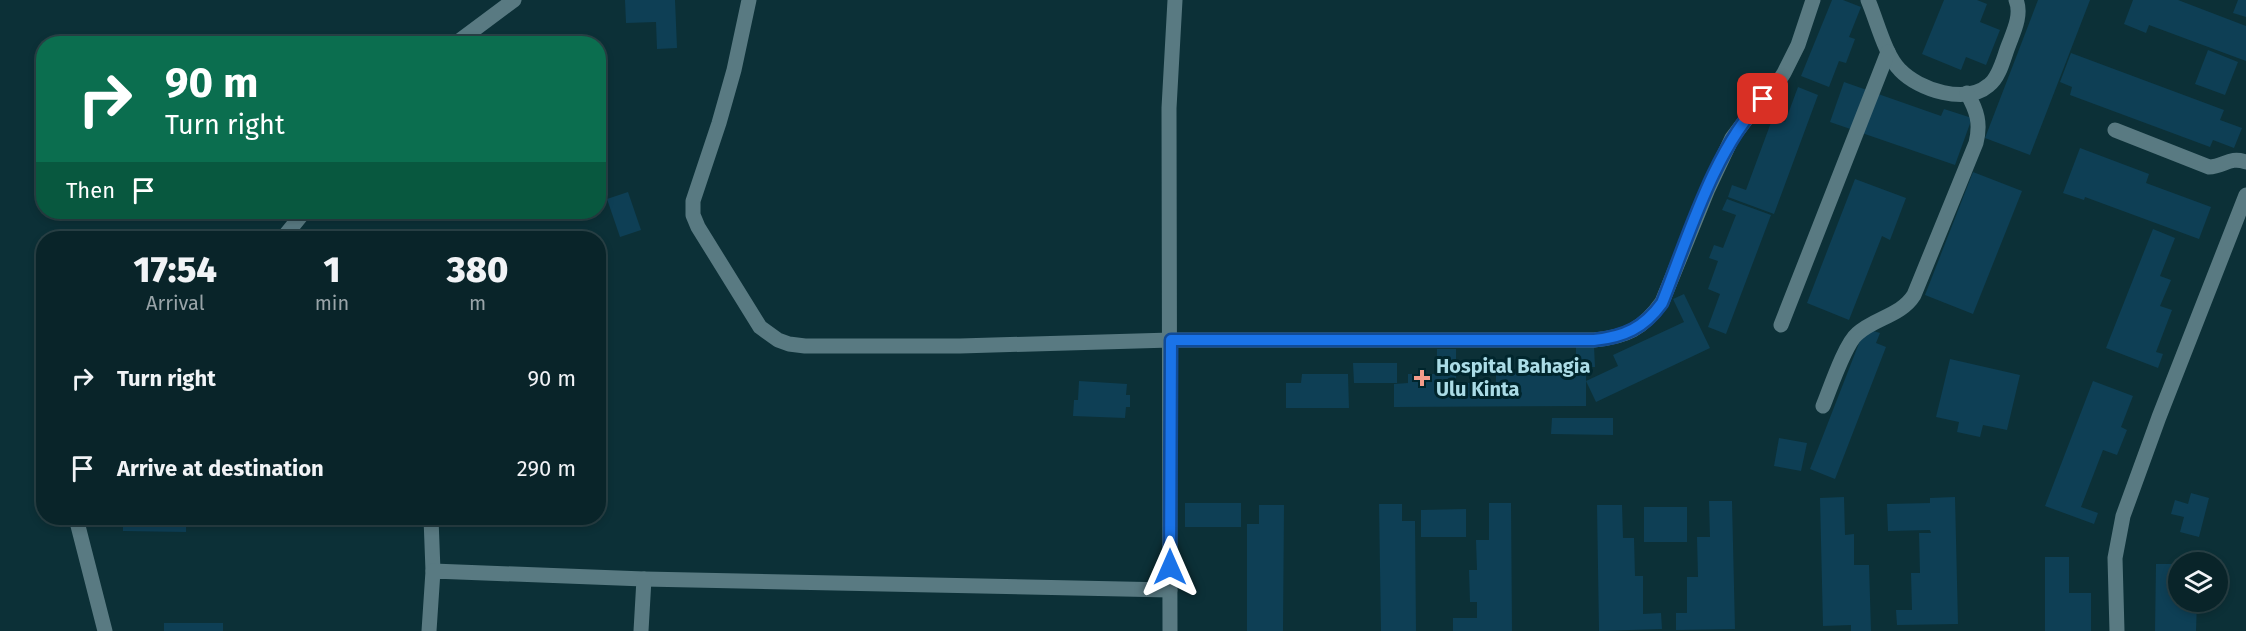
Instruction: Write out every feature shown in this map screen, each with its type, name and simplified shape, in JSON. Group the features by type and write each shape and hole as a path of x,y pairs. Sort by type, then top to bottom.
{"street":[{"path":"466,36 514,0"},
{"path":"749,0 734,70 719,123 694,195 693,208 698,227 760,327 769,335 789,344 805,346 960,346 1171,340 1594,340 1609,339 1631,332 1652,317 1662,303 1708,189 1732,138 1754,109 1773,90 1784,73 1813,0"},
{"path":"1170,631 1169,108 1175,0"},
{"path":"1868,0 1887,52 1900,70 1917,84 1940,92 1967,93 1989,86 1995,77 2018,15 2016,0"},
{"path":"1781,325 1887,52"},
{"path":"1823,406 1855,335 1899,310 1909,303 1914,295 1976,143 1979,121 1967,93"},
{"path":"2115,130 2209,167 2236,159 2246,162"},
{"path":"2117,631 2115,558 2123,516 2159,417 2241,225 2246,195"},
{"path":"289,231 298,219"},
{"path":"78,525 105,631"},
{"path":"429,631 431,525"},
{"path":"432,571 644,579 1170,590"},
{"path":"641,631 644,579"}],"building":[{"path":"625,0 675,0 677,48 657,49 656,22 626,23"},
{"path":"1832,0 1843,0 1861,7 1849,37 1855,39 1846,63 1839,61 1829,87 1801,76"},
{"path":"1944,0 1977,0 1987,4 1980,22 2000,30 1986,65 1966,57 1961,70 1922,54"},
{"path":"2038,0 2090,0 2030,155 1985,138"},
{"path":"2133,0 2178,0 2246,26 2246,61 2149,25 2146,33 2124,24"},
{"path":"2238,0 2246,0 2246,17 2233,13"},
{"path":"2208,50 2238,62 2225,95 2195,84"},
{"path":"2071,53 2224,110 2220,120 2242,128 2234,148 2213,140 2210,147 2070,95 2072,87 2060,82"},
{"path":"1844,82 1941,116 1944,109 1972,118 1955,165 1830,122"},
{"path":"1798,87 1818,95 1774,214 1728,197 1732,185 1746,190 1773,117 1785,122"},
{"path":"2080,148 2149,174 2146,183 2211,207 2199,239 2085,197 2084,200 2063,193"},
{"path":"1973,172 2022,191 1973,314 1925,295"},
{"path":"1855,179 1906,198 1890,240 1882,236 1849,320 1807,303"},
{"path":"628,192 641,230 620,237 607,199"},
{"path":"1727,199 1771,215 1726,334 1708,327 1720,294 1708,289 1718,261 1709,258 1714,245 1723,248 1736,215 1722,210"},
{"path":"2153,229 2175,238 2160,276 2171,280 2160,306 2172,310 2156,352 2163,354 2158,368 2106,348"},
{"path":"1684,294 1710,348 1596,402 1586,381 1618,366 1613,355 1684,322 1673,299"},
{"path":"1867,329 1880,333 1876,343 1886,347 1835,479 1810,469 1861,338 1863,339"},
{"path":"1576,346 1594,346 1595,367 1586,367 1586,406 1394,407 1394,384 1408,383 1408,374 1445,374 1445,367 1437,367 1437,349 1456,349 1456,383 1496,383 1496,372 1576,371"},
{"path":"1950,359 2020,375 2007,430 1983,425 1980,437 1957,432 1959,422 1936,417"},
{"path":"1353,363 1397,363 1397,383 1354,383"},
{"path":"1302,374 1348,374 1349,408 1286,408 1286,383 1301,383"},
{"path":"1079,381 1127,384 1126,395 1130,395 1130,407 1126,407 1125,418 1073,416 1074,400 1078,400"},
{"path":"2093,381 2133,396 2121,427 2127,430 2117,455 2103,450 2081,507 2098,513 2094,524 2045,506"},
{"path":"1552,418 1613,418 1613,435 1551,434"},
{"path":"1779,438 1807,443 1801,471 1774,466"},
{"path":"2191,493 2209,498 2199,537 2180,532 2184,517 2171,514 2175,500 2188,504"},
{"path":"1844,497 1845,535 1854,534 1854,565 1869,565 1871,631 1851,631 1851,625 1823,626 1820,498"},
{"path":"1955,497 1958,624 1897,625 1896,610 1912,610 1911,573 1920,573 1919,533 1931,533 1930,530 1888,531 1887,504 1930,503 1930,498"},
{"path":"1709,501 1732,501 1735,629 1676,630 1676,613 1687,613 1687,577 1698,577 1697,537 1710,537"},
{"path":"1185,503 1241,503 1241,527 1185,527"},
{"path":"1489,503 1511,503 1512,631 1453,631 1453,618 1477,618 1477,602 1470,602 1469,570 1477,570 1476,540 1489,540"},
{"path":"1379,504 1402,504 1402,521 1415,521 1416,631 1381,631"},
{"path":"1259,505 1284,505 1283,631 1247,631 1247,524 1259,524"},
{"path":"1597,505 1622,505 1623,538 1634,538 1635,576 1643,576 1643,614 1661,613 1662,629 1599,631"},
{"path":"1644,507 1687,507 1687,542 1644,542"},
{"path":"1466,509 1466,537 1421,537 1421,510"},
{"path":"123,525 186,525 186,532 123,531"},
{"path":"2045,557 2069,557 2069,593 2091,593 2091,631 2045,631"},
{"path":"2156,564 2168,564 2168,612 2197,612 2196,631 2155,631"},
{"path":"164,623 223,623 223,631 164,631"}],"place":[{"name":"Hospital Bahagia Ulu Kinta","path":"1422,378"}],"route":[{"path":"1170,567 1171,340 1594,340 1609,339 1631,332 1652,317 1662,303 1708,189 1732,138 1763,99"}]}
